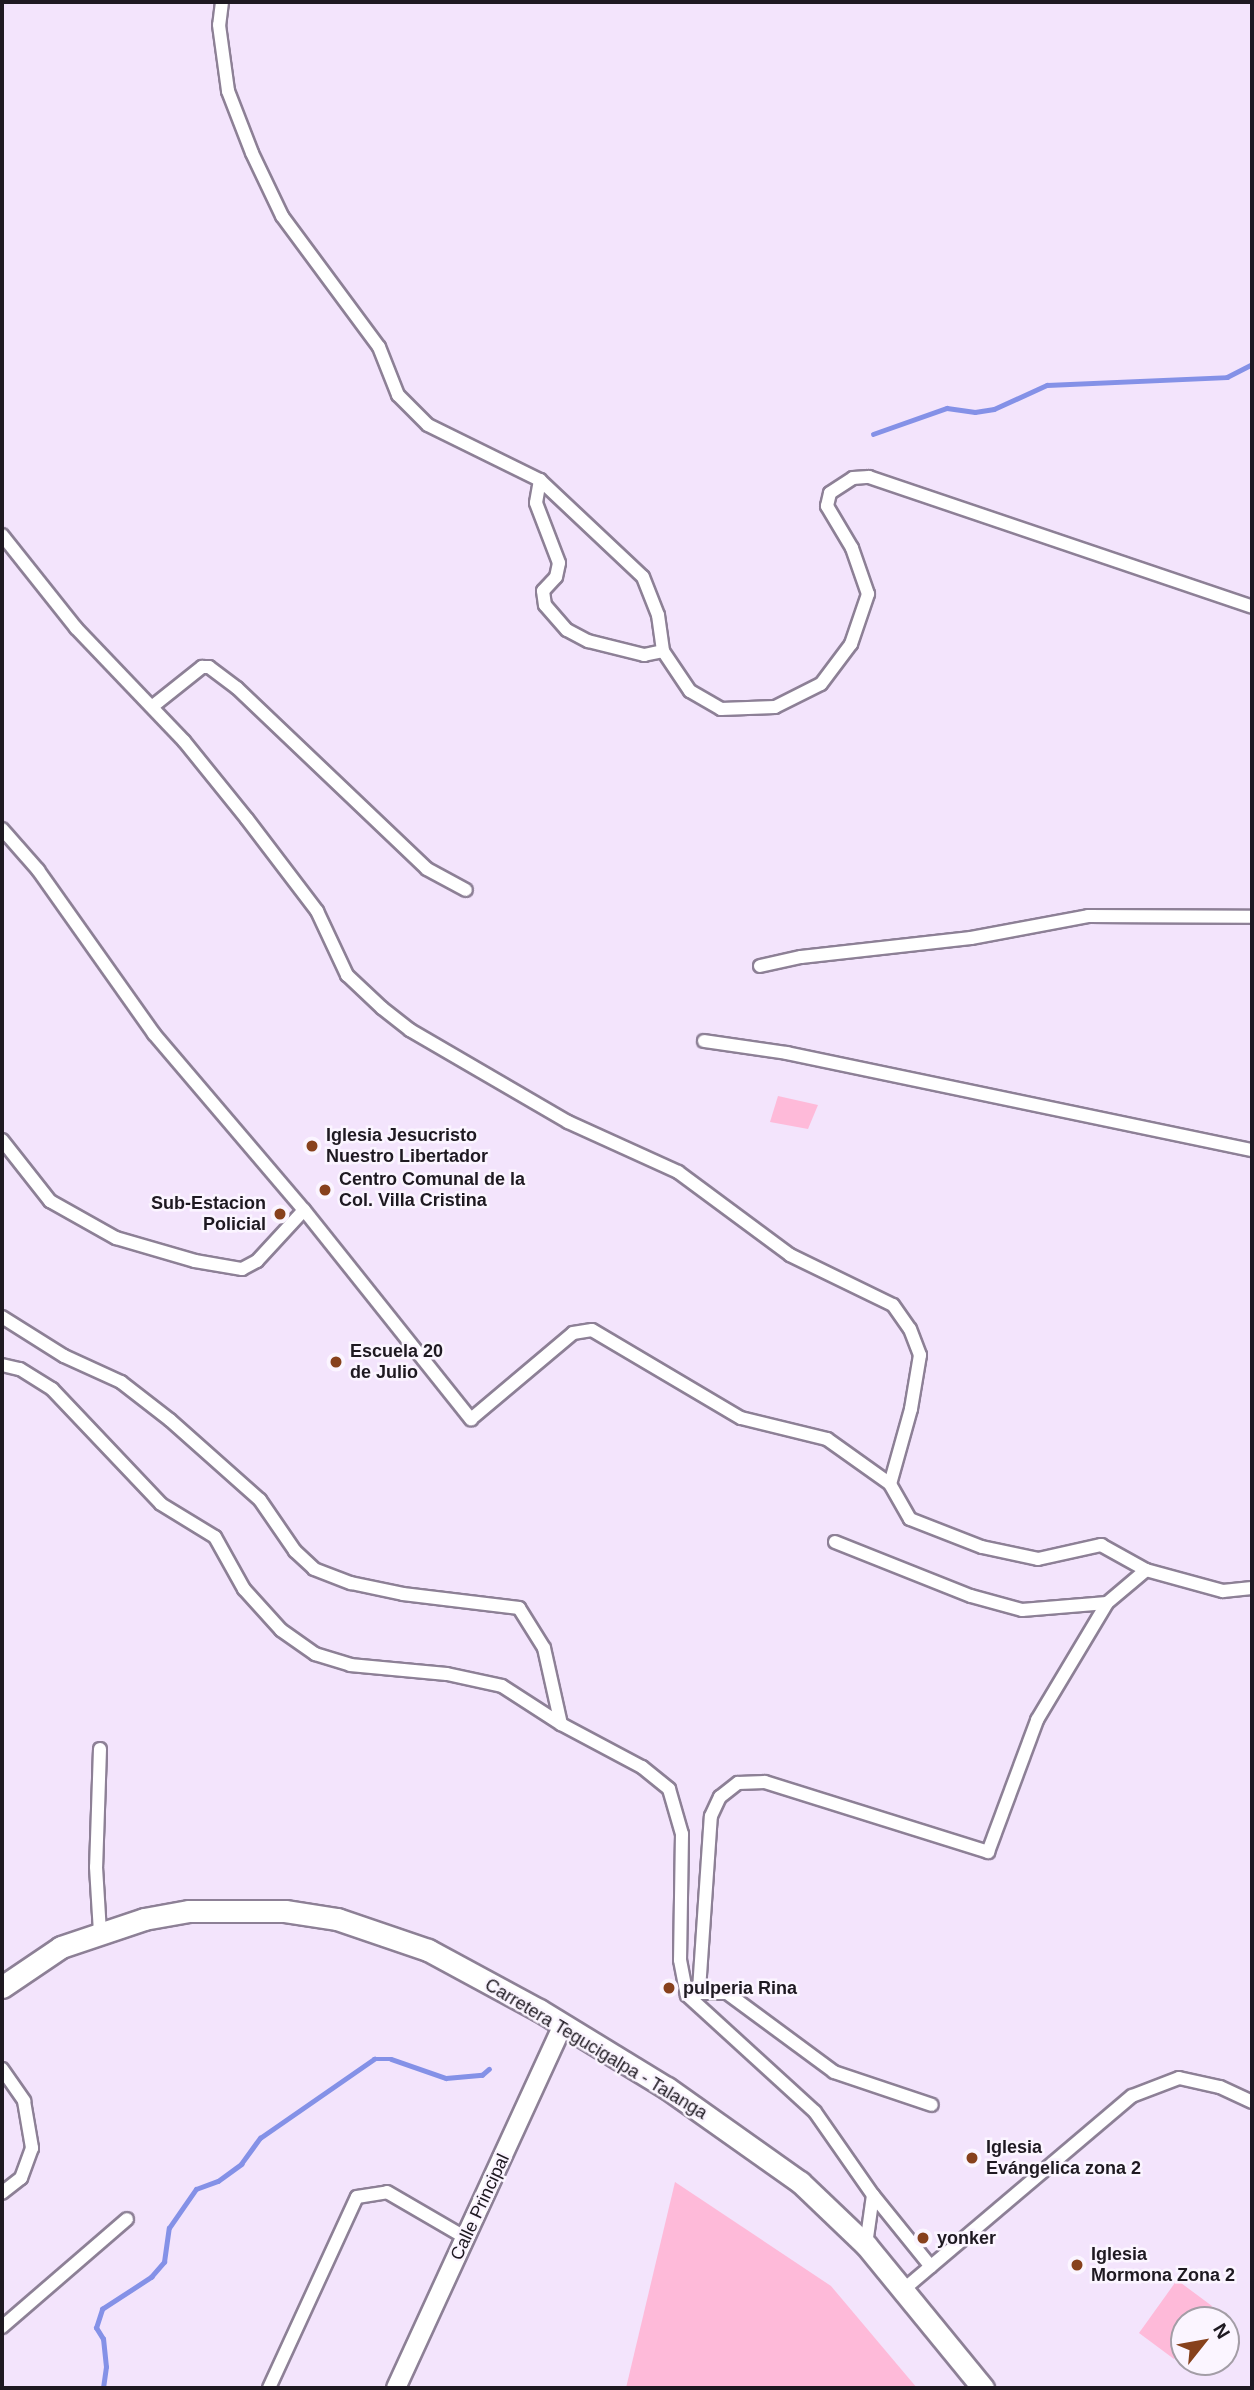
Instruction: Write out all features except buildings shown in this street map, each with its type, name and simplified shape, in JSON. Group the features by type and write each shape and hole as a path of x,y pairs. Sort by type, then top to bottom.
{"main road":[{"name":"Carretera Tegucigalpa - Talanga","path":"2,1987 61,1947 100,1932 144,1919 215,1909 285,1910 337,1919 428,1950 563,2025 667,2088 800,2182 866,2245 983,2388"}],"street":[{"path":"222,2 219,25 228,91 252,153 282,216 379,347 398,395 428,425 540,480 643,577 658,615 663,651 690,691 721,709 775,707 821,684 850,644 868,594 852,548 827,506 830,493 853,478 869,477 1252,607"},
{"path":"540,480 537,503 559,563 556,577 543,591 545,605 567,630 588,641 644,655 663,651"},
{"path":"2,535 76,628 153,706 297,883 317,911 347,975 401,1023 568,1122 678,1172 790,1255 894,1305 910,1329 920,1354 911,1409 890,1484"},
{"path":"153,706 202,667 209,667 237,688 427,869 466,890"},
{"path":"2,829 38,870 154,1034 304,1210 471,1419 573,1332 592,1330 741,1418 827,1439 890,1484 911,1519 982,1547 1038,1559 1101,1545 1146,1570 1223,1591 1252,1588"},
{"path":"760,966 801,957 958,940 1088,916 1252,917"},
{"path":"704,1041 787,1053 1252,1150"},
{"path":"2,1140 50,1201 116,1238 195,1261 242,1269 257,1261 304,1210"},
{"path":"2,1317 64,1356 121,1382 170,1420 260,1500 295,1551 314,1569 351,1583 407,1595 519,1608 544,1648 561,1724"},
{"path":"2,1364 20,1369 52,1389 161,1504 215,1537 244,1589 281,1630 315,1654 350,1665 447,1674 502,1686 561,1724 642,1767 669,1788 682,1834 680,1960 693,1993 815,2112 873,2195 931,2267"},
{"path":"835,1542 971,1596 1023,1610 1107,1603"},
{"path":"693,1993 711,1816 720,1797 738,1783 765,1782 988,1852 1037,1720 1107,1603 1146,1570"},
{"path":"100,1749 96,1867 100,1932"},
{"path":"693,1993 727,1993 834,2072 932,2105"},
{"name":"Calle Principal","path":"396,2388 563,2025"},
{"path":"2,2069 24,2101 32,2148 20,2178 2,2193"},
{"path":"903,2291 1132,2096 1179,2078 1220,2087 1252,2102"},
{"path":"269,2388 357,2197 387,2192 466,2238"},
{"path":"866,2245 873,2195"},
{"path":"2,2327 127,2219"}],"shaded area":[{"path":"778,1096 818,1105 808,1129 770,1122"},
{"path":"675,2182 831,2286 917,2388 626,2388"},
{"path":"1177,2280 1212,2306 1170,2306 1170,2356 1139,2333"}],"waterway":[{"path":"873,434 947,408 975,412 994,409 1047,385 1227,377 1252,364"},
{"path":"103,2388 106,2367 103,2339 96,2328 102,2309 151,2277 164,2262 169,2228 196,2189 218,2181 241,2164 260,2138 374,2059 391,2059 446,2078 482,2075 489,2069"}],"place":[{"name":"Iglesia Jesucristo Nuestro Libertador","path":"312,1146"},
{"name":"Centro Comunal de la Col. Villa Cristina","path":"325,1190"},
{"name":"Sub-Estacion Policial","path":"280,1214"},
{"name":"Escuela 20 de Julio","path":"336,1362"},
{"name":"pulperia Rina","path":"669,1988"},
{"name":"Iglesia Evángelica zona 2","path":"972,2158"},
{"name":"yonker","path":"923,2238"},
{"name":"Iglesia Mormona Zona 2","path":"1077,2265"}]}
